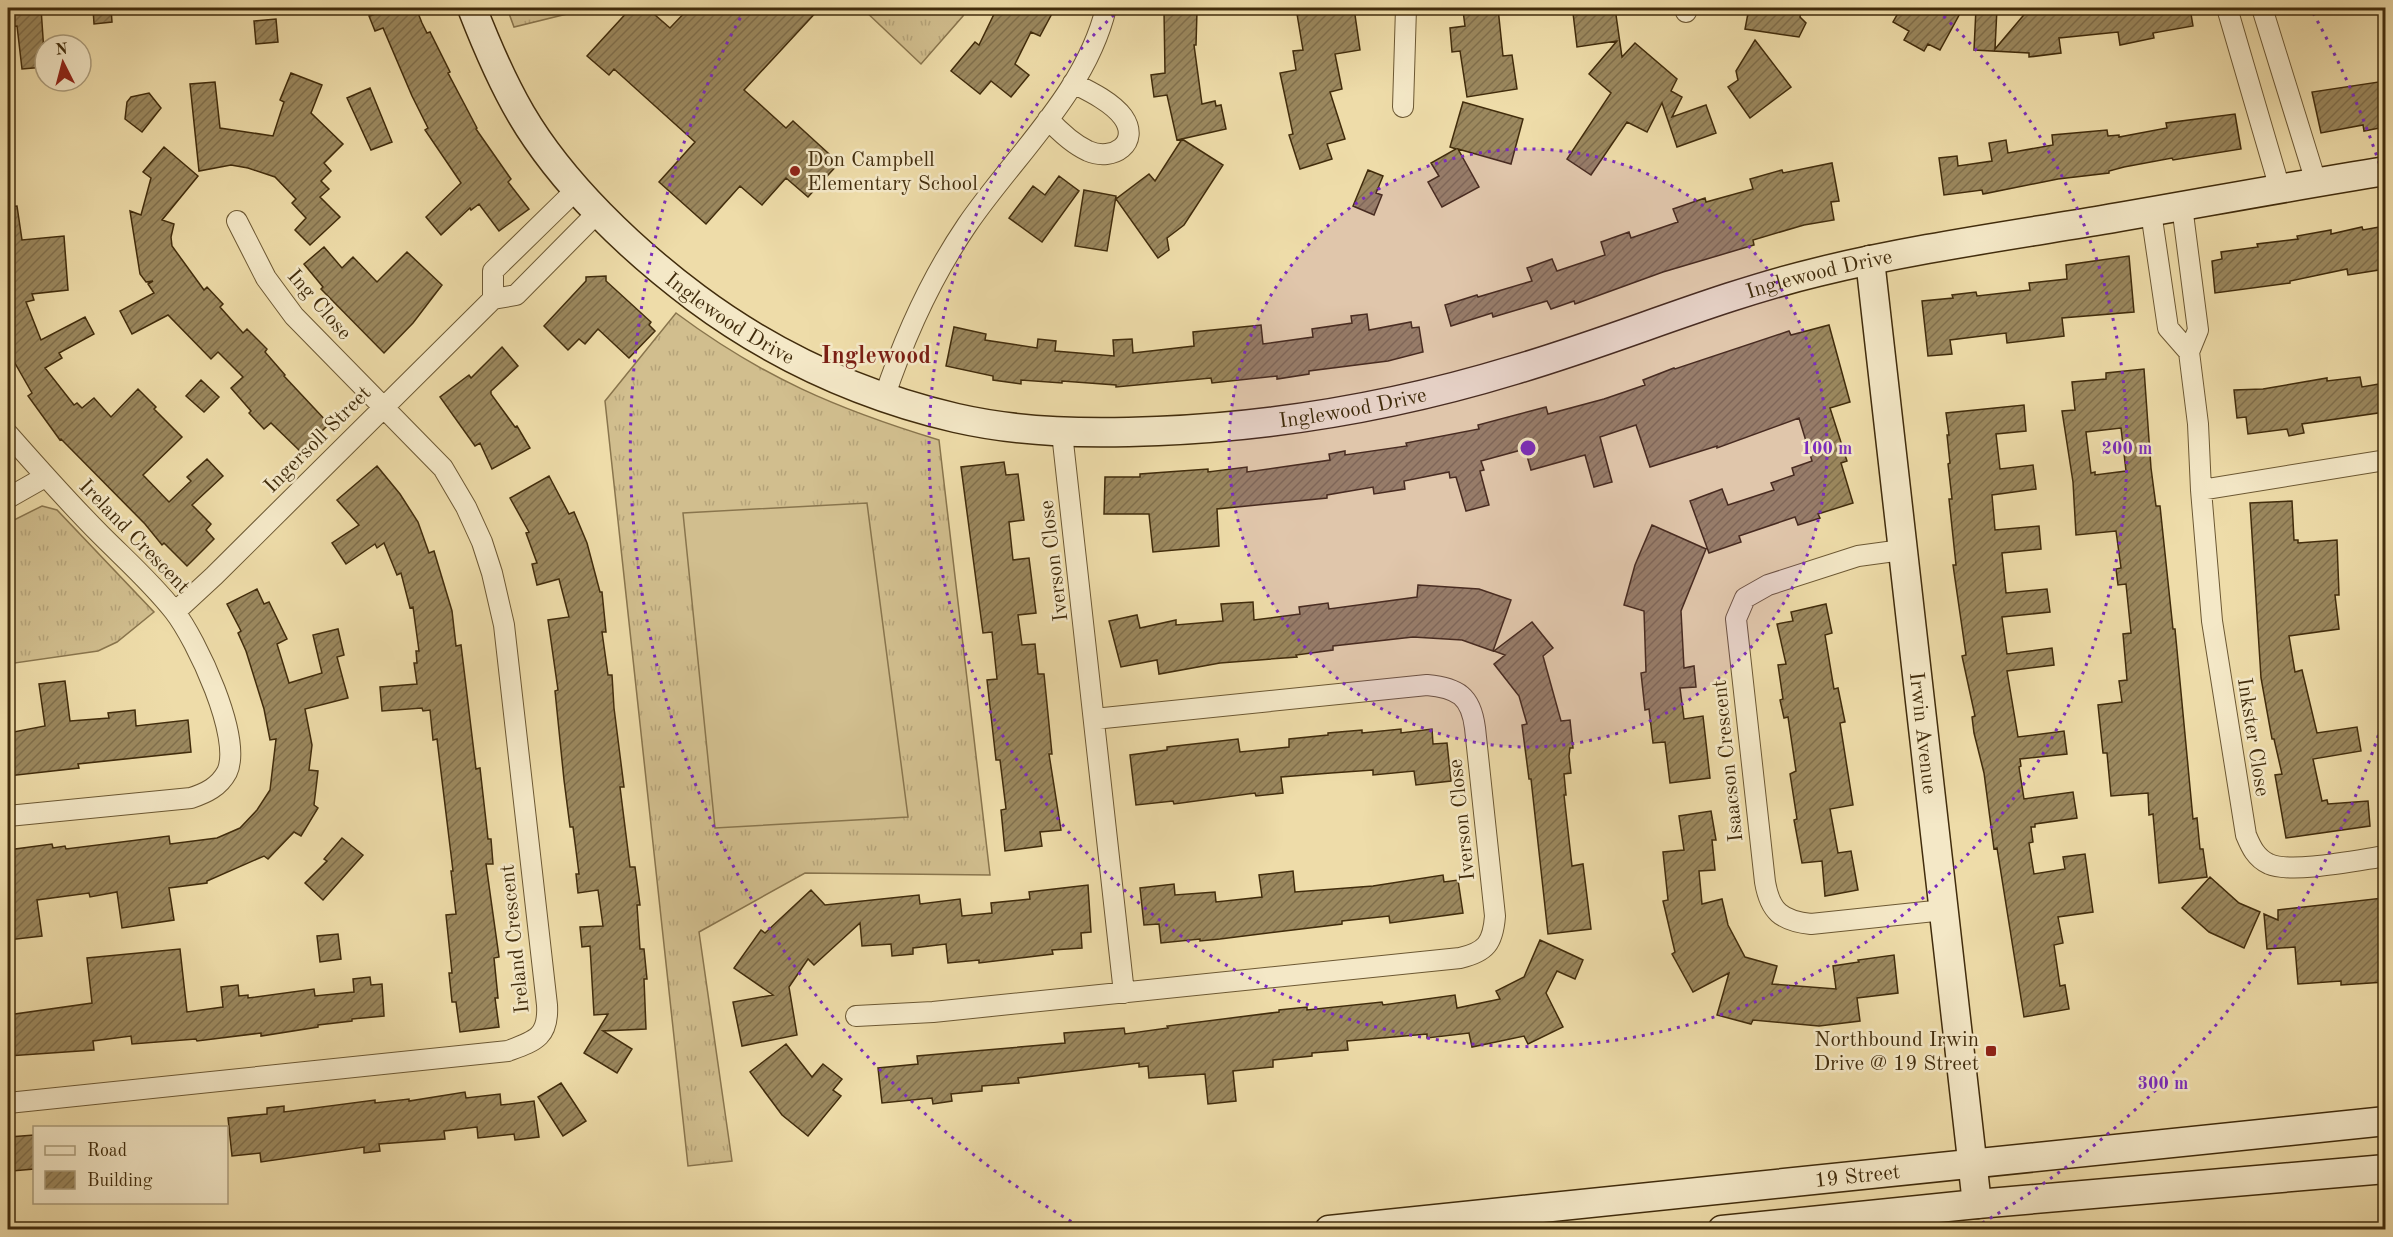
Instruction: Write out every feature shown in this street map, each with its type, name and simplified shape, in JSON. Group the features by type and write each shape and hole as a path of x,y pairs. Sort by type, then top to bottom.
{"street":[{"name":"Inglewood Drive","path":"472,8 489,52 523,117 555,163 598,211 663,274 726,320 813,369 884,398 959,419 1062,433 1194,430 1266,423 1353,409 1437,391 1509,372 1724,297 1870,260 2385,171"},
{"path":"884,398 914,320 948,257 966,226 1048,119 1073,82 1087,56 1106,8"},
{"path":"1403,107 1406,8"},
{"path":"2227,8 2280,189"},
{"path":"2262,8 2316,182"},
{"path":"1048,119 1059,131 1088,151 1104,155 1118,152 1127,141 1129,128 1122,116 1110,105 1073,82"},
{"path":"493,299 493,272 578,189"},
{"name":"Inkster Close","path":"2182,206 2198,330 2189,352 2198,424 2201,490 2218,667 2243,825 2250,846 2257,856 2278,867 2297,867 2385,856"},
{"name":"Ingersoll Street","path":"175,612 493,299 516,296 598,211"},
{"path":"2151,212 2168,327 2189,352"},
{"name":"Ing Close","path":"237,221 266,279 294,316 383,406"},
{"name":"Irwin Avenue","path":"1870,260 1977,1204"},
{"name":"Ireland Crescent","path":"8,1103 508,1051 541,1036 546,1027 547,1005 504,625 492,573 466,507 443,468 383,406"},
{"name":"Iverson Close","path":"1062,433 1124,993"},
{"name":"Ireland Crescent","path":"8,434 45,477 146,578 175,612 203,664 227,728 230,759 228,771 212,790 191,798 8,816"},
{"path":"2201,490 2385,460"},
{"path":"8,498 45,477"},
{"name":"Isaacson Crescent","path":"1902,550 1858,556 1768,585 1745,598 1739,608 1736,620 1765,882 1771,904 1788,920 1798,923 1810,924 1944,910"},
{"name":"Iverson Close","path":"856,1016 933,1012 1460,958 1481,952 1493,934 1495,916 1473,714 1462,696 1453,689 1427,685 1095,719"},
{"name":"19 Street","path":"1329,1230 2385,1121"},
{"name":"19 Street","path":"1722,1230 1977,1204 2385,1169"}],"green space":[{"path":"507,8 586,8 514,27"},
{"path":"862,8 967,8 963,16 921,64"},
{"path":"676,313 739,355 802,389 867,416 939,440 990,875 805,873 699,932 732,1161 688,1166 605,401"},
{"path":"867,503 908,817 715,828 683,513"},
{"path":"42,506 57,510 154,612 117,642 98,651 8,664 8,523"}],"building":[{"path":"8,8 41,8 43,33 33,33 33,68 22,69 17,26 8,27"},
{"path":"93,8 111,8 112,22 94,24"},
{"path":"377,8 416,8 427,33 430,32 450,72 448,73 476,129 511,179 508,182 529,209 499,231 479,204 471,210 470,208 441,235 426,217 461,183 425,130 428,128 383,28 375,31 369,16 379,13"},
{"path":"631,8 647,8 670,28 689,8 820,8 744,90 786,128 793,121 839,163 808,197 786,178 762,205 740,186 706,224 659,182 695,142 614,69 609,75 587,56"},
{"path":"997,8 1055,8 1040,36 1031,32 1015,64 1029,75 1011,97 991,81 980,94 951,71 975,42 979,45"},
{"path":"1296,8 1354,8 1360,50 1335,54 1342,89 1330,92 1345,139 1327,144 1332,159 1300,169 1289,135 1293,134 1280,73 1296,70 1293,51 1303,50"},
{"path":"1498,8 1503,56 1512,55 1517,89 1467,97 1460,51 1452,52 1450,28 1465,26 1463,11"},
{"path":"1615,8 1622,57 1635,43 1677,79 1671,91 1682,97 1672,117 1706,105 1716,133 1677,147 1662,103 1647,132 1627,122 1591,175 1567,159 1611,93 1589,74 1617,41 1577,47 1573,13"},
{"path":"1749,8 1802,8 1800,17 1806,23 1799,37 1745,29"},
{"path":"1901,8 1963,8 1940,50 1928,44 1924,51 1904,40 1909,31 1893,22"},
{"path":"1976,8 1997,8 1995,49 2028,10 2190,8 2193,26 2153,33 2154,38 2120,45 2118,32 2059,38 2061,53 2029,57 2029,53 1974,50"},
{"path":"1164,11 1197,11 1196,45 1194,45 1202,104 1215,101 1216,106 1221,105 1226,129 1177,140 1167,95 1154,97 1151,75 1165,73"},
{"path":"276,19 278,42 256,44 254,21"},
{"path":"1755,40 1791,87 1750,118 1728,87 1738,80 1736,71"},
{"path":"291,73 322,85 311,113 343,144 324,163 331,171 321,181 329,189 320,197 340,217 310,245 295,230 306,218 292,203 296,199 275,177 231,165 199,171 190,84 215,82 220,128 273,136 284,102 280,100"},
{"path":"2385,81 2385,127 2364,131 2363,125 2321,133 2312,92"},
{"path":"370,88 392,142 371,150 347,98"},
{"path":"149,93 161,108 142,132 125,119 127,102 131,97"},
{"path":"1463,102 1523,119 1511,164 1458,149 1479,187 1442,207 1428,182 1439,176 1431,163 1456,149 1450,147"},
{"path":"2235,114 2241,149 2173,160 2172,158 2124,167 2109,171 2109,173 2058,179 1983,194 1982,190 1944,195 1939,158 1957,156 1958,166 1992,161 1989,143 2006,140 2008,153 2053,145 2052,135 2107,130 2108,136 2119,135 2119,137 2167,128 2166,123"},
{"path":"1182,139 1223,165 1184,225 1167,238 1169,250 1158,258 1116,199 1149,174 1155,181"},
{"path":"164,147 198,176 162,220 174,224 171,237 172,246 204,290 207,287 223,304 220,307 243,333 247,329 267,349 265,352 284,376 329,424 301,452 271,423 264,429 249,413 251,411 231,388 243,377 218,352 211,359 168,315 132,334 120,311 154,293 148,284 153,281 146,282 140,274 130,211 141,215 151,178 143,172"},
{"path":"1832,163 1839,201 1831,202 1834,220 1804,225 1753,240 1754,245 1663,272 1575,304 1574,301 1551,309 1547,301 1493,317 1492,313 1451,326 1445,305 1532,281 1527,268 1552,259 1557,271 1605,255 1601,242 1629,232 1631,238 1678,222 1673,209 1705,198 1706,202 1753,189 1750,179 1782,170 1783,173"},
{"path":"1368,170 1383,176 1376,193 1382,195 1374,215 1353,206"},
{"path":"1059,176 1079,191 1042,242 1009,218 1033,186 1045,195"},
{"path":"1084,190 1116,196 1107,251 1075,246"},
{"path":"17,206 22,240 64,236 68,290 32,294 34,300 26,302 41,340 85,317 94,334 59,353 62,358 45,368 74,405 77,403 82,408 94,398 111,417 138,389 156,407 154,409 182,437 143,475 169,502 191,481 187,477 207,459 223,476 192,505 211,524 206,530 214,539 187,566 164,543 162,545 145,524 60,440 28,396 32,393 8,351 8,207"},
{"path":"2385,226 2385,269 2348,275 2347,269 2290,281 2290,283 2215,293 2212,261 2222,259 2221,252 2258,247 2257,244 2298,239 2297,236 2331,230 2331,234 2362,227 2363,230"},
{"path":"324,247 342,268 353,257 377,282 407,252 442,285 413,323 384,353 321,289 323,287 304,264"},
{"path":"2129,256 2134,312 2062,318 2064,336 2007,343 2006,333 1950,340 1952,354 1928,356 1922,301 1953,298 1952,295 1976,292 1977,296 2030,290 2029,283 2067,279 2066,265"},
{"path":"606,276 606,281 651,322 649,325 655,331 629,358 598,329 585,344 579,339 568,350 544,326 586,281 586,277"},
{"path":"1367,314 1369,330 1411,322 1412,328 1419,327 1423,352 1388,361 1309,371 1309,374 1277,379 1277,376 1212,383 1211,378 1116,387 1116,385 1062,381 1062,383 1021,380 1021,384 993,380 993,376 946,366 954,327 986,334 985,340 1037,348 1038,339 1056,341 1055,351 1114,356 1113,340 1132,339 1133,353 1194,346 1193,332 1261,325 1263,344 1313,337 1312,329 1352,323 1351,316"},
{"path":"1829,325 1850,402 1830,408 1847,461 1841,463 1853,503 1818,514 1820,518 1798,525 1795,517 1739,536 1741,542 1709,553 1690,501 1722,489 1728,505 1774,490 1771,483 1794,475 1792,468 1812,461 1799,418 1717,448 1717,446 1650,467 1636,425 1600,437 1612,482 1594,487 1585,455 1531,470 1525,449 1481,461 1484,470 1480,471 1489,505 1466,511 1456,477 1450,478 1449,472 1404,481 1405,489 1374,494 1373,487 1327,495 1327,498 1217,509 1219,546 1153,552 1149,514 1104,514 1105,477 1140,477 1140,474 1208,469 1208,472 1247,467 1247,472 1330,460 1329,454 1345,451 1345,455 1407,446 1406,443 1479,429 1478,425 1546,407 1548,414 1604,399 1645,385 1643,380 1674,368 1789,331 1791,335"},
{"path":"502,347 518,366 491,391 491,394 515,427 517,426 530,448 492,469 480,443 475,446 440,397 469,375 471,378"},
{"path":"2144,369 2151,468 2156,506 2160,506 2173,629 2175,629 2193,819 2197,818 2200,849 2203,849 2207,877 2159,883 2153,814 2149,815 2148,793 2111,796 2107,753 2103,753 2098,705 2122,702 2119,681 2127,680 2123,634 2131,633 2126,584 2118,585 2116,569 2121,568 2116,531 2076,535 2073,482 2062,411 2075,410 2072,382 2106,379 2106,373","holes":["2121,428 2126,471 2095,475 2095,472 2091,473 2086,432"]},
{"path":"2360,377 2362,387 2385,383 2385,412 2302,424 2304,433 2289,436 2287,429 2248,434 2246,417 2237,418 2234,390 2263,389 2327,378 2327,381"},
{"path":"201,380 219,397 204,412 186,396"},
{"path":"2024,405 2026,431 1996,434 2000,469 2033,465 2036,489 1992,495 1995,530 2039,526 2041,549 2002,553 2006,593 2047,589 2050,612 2002,617 2007,654 2052,648 2054,665 2007,671 2018,737 2064,731 2067,754 2020,759 2021,766 2019,767 2024,799 2073,792 2077,818 2035,824 2035,827 2031,827 2033,842 2029,843 2034,874 2065,869 2063,857 2085,854 2093,912 2058,917 2063,943 2054,945 2060,986 2065,985 2069,1009 2024,1017 1997,848 1994,849 1984,773 1974,733 1972,717 1975,716 1962,656 1966,655 1953,565 1956,565 1949,499 1952,499 1946,413"},
{"path":"1004,462 1006,475 1018,474 1024,520 1009,522 1013,560 1029,558 1036,613 1018,615 1022,645 1035,644 1038,674 1044,674 1052,754 1049,754 1061,830 1040,832 1042,846 1005,851 1001,810 1006,809 1000,760 996,760 987,680 997,679 992,632 983,633 961,467"},
{"path":"377,466 400,494 418,522 429,553 434,551 452,611 456,646 461,645 476,769 480,768 488,839 491,839 493,864 486,864 499,957 494,958 498,998 495,998 499,1027 460,1032 456,1002 452,1002 449,973 452,973 446,915 456,914 451,871 453,871 437,739 433,740 430,710 423,711 422,708 382,711 380,687 417,684 414,663 417,663 416,651 419,651 413,607 410,608 401,573 397,575 384,543 377,548 375,544 346,564 332,543 359,525 337,500"},
{"path":"549,476 569,514 574,512 587,543 600,592 602,592 606,632 602,632 608,675 612,675 624,787 620,787 630,867 635,867 640,905 637,905 640,949 644,949 647,979 644,979 646,1029 603,1031 632,1049 617,1073 584,1053 608,1014 594,1015 590,946 582,947 580,927 603,926 598,890 578,893 576,874 579,874 564,780 555,691 558,690 548,620 569,617 559,579 537,585 532,564 537,563 526,533 529,532 510,498"},
{"path":"2292,501 2294,540 2298,540 2298,543 2337,540 2339,595 2335,595 2339,629 2289,636 2295,672 2302,670 2317,733 2357,727 2361,751 2313,759 2322,801 2327,800 2328,804 2368,801 2370,826 2286,838 2275,775 2282,774 2274,739 2272,739 2261,678 2250,503"},
{"path":"1652,525 1706,549 1681,611 1684,668 1694,666 1696,687 1680,688 1684,719 1703,716 1710,778 1670,783 1665,742 1653,743 1649,709 1645,710 1641,673 1646,672 1644,611 1624,605 1635,565"},
{"path":"1418,585 1479,589 1511,600 1493,651 1462,640 1413,637 1333,646 1333,650 1296,655 1297,657 1220,663 1159,674 1157,660 1121,667 1109,621 1137,615 1140,628 1176,620 1176,625 1223,621 1221,604 1253,602 1254,620 1300,614 1299,607 1328,603 1329,609 1417,597"},
{"path":"257,589 264,604 269,602 287,639 277,644 289,683 322,673 313,635 338,629 344,655 337,657 348,698 305,709 312,745 309,770 318,771 314,805 318,808 301,836 294,832 268,859 264,856 207,881 207,883 169,888 174,920 122,928 117,892 90,897 89,893 37,900 42,936 8,940 8,850 52,844 53,848 65,846 66,849 169,836 170,844 217,838 240,828 257,810 270,790 276,739 270,740 264,709 238,633 241,631 227,604"},
{"path":"1826,604 1832,633 1825,635 1834,689 1838,688 1845,722 1840,723 1853,805 1830,809 1838,853 1851,851 1858,890 1825,896 1822,861 1802,863 1794,820 1797,819 1790,774 1796,771 1788,717 1784,718 1780,700 1783,699 1778,665 1786,664 1777,624 1793,621 1791,612"},
{"path":"1532,622 1553,648 1543,656 1561,721 1570,720 1573,748 1570,748 1569,756 1571,773 1564,774 1566,795 1564,795 1572,866 1583,864 1591,929 1548,934 1531,779 1529,779 1522,725 1527,724 1519,696 1494,664 1505,655 1494,651"},
{"path":"65,681 70,721 109,718 108,713 135,710 136,726 188,720 191,752 78,764 79,768 8,776 8,733 45,726 39,684"},
{"path":"1401,729 1401,733 1432,729 1433,744 1447,743 1451,781 1416,785 1414,771 1373,775 1373,770 1331,773 1281,777 1283,793 1256,796 1255,793 1174,804 1173,801 1136,805 1130,755 1167,750 1167,747 1238,739 1240,752 1289,747 1289,739 1328,735 1328,733 1362,730 1362,733"},
{"path":"1711,811 1716,840 1712,840 1715,870 1699,871 1702,904 1722,899 1728,925 1745,957 1777,966 1772,984 1836,989 1833,966 1894,955 1898,993 1857,998 1860,1021 1819,1026 1753,1020 1751,1024 1717,1015 1729,973 1693,992 1672,954 1675,952 1663,901 1668,900 1663,852 1684,850 1679,816"},
{"path":"342,838 363,855 323,900 305,883 327,861 324,859"},
{"path":"1293,871 1295,892 1373,886 1443,875 1444,882 1458,880 1463,913 1390,923 1389,916 1220,939 1161,943 1159,924 1144,925 1140,888 1174,884 1175,895 1215,892 1216,902 1262,897 1259,875"},
{"path":"2210,877 2239,903 2260,912 2244,948 2209,932 2182,908"},
{"path":"1088,885 1091,932 1081,933 1082,948 1052,950 1053,954 979,963 979,960 948,963 946,944 913,948 913,954 892,956 891,944 862,946 860,923 814,965 808,959 789,987 797,1035 742,1046 733,1002 773,995 734,968 761,930 765,933 811,890 825,905 919,895 920,904 960,899 962,916 992,913 991,903 1030,899 1029,892"},
{"path":"2383,898 2385,982 2341,985 2341,981 2298,984 2295,947 2267,949 2264,914 2278,920 2278,910"},
{"path":"338,934 341,959 320,962 317,936"},
{"path":"1540,940 1583,960 1575,979 1557,971 1546,993 1563,1027 1528,1044 1524,1036 1472,1047 1469,1033 1427,1038 1427,1034 1347,1041 1348,1050 1273,1060 1273,1067 1233,1071 1236,1101 1208,1104 1205,1074 1149,1078 1148,1066 1139,1067 1139,1063 1018,1078 1019,1083 982,1086 982,1091 951,1094 952,1101 933,1104 932,1098 882,1103 878,1068 918,1064 917,1056 1065,1043 1064,1033 1124,1028 1125,1034 1307,1007 1307,1010 1382,1002 1383,1005 1455,995 1457,1008 1500,999 1496,991 1524,977"},
{"path":"180,949 187,1012 223,1007 221,987 238,985 239,996 248,995 248,998 314,989 315,996 354,992 353,979 370,977 371,985 382,984 384,1016 352,1019 352,1021 261,1036 261,1033 197,1041 196,1039 132,1044 131,1036 93,1041 94,1050 8,1056 8,1015 92,1003 87,958"},
{"path":"786,1044 812,1077 823,1064 842,1079 833,1090 841,1096 808,1136 782,1115 750,1072"},
{"path":"561,1083 586,1121 563,1136 538,1097"},
{"path":"465,1092 466,1098 500,1094 501,1105 534,1101 539,1137 515,1140 514,1134 478,1138 477,1127 444,1131 445,1139 379,1144 380,1151 364,1153 364,1147 261,1162 260,1153 232,1156 228,1118 267,1114 267,1108 284,1106 284,1112 375,1100 375,1103 409,1099 409,1101"},
{"path":"33,1135 33,1169 12,1171 9,1137"}],"place":[{"name":"Don Campbell Elementary School","path":"795,171"},
{"name":"Northbound Irwin Drive @ 19 Street","path":"1991,1051"}],"district":[{"name":"Inglewood","path":"876,355"}]}
